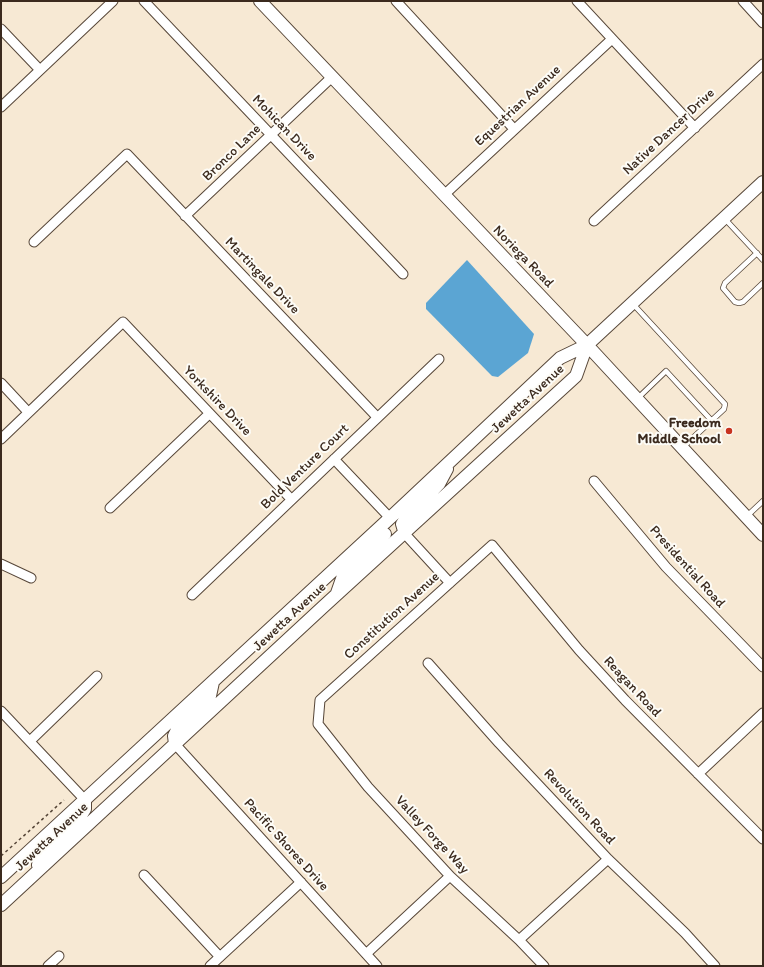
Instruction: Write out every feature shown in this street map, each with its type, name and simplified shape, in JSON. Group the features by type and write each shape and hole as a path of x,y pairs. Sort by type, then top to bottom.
{"street":[{"path":"1,107 113,1"},
{"name":"Mohican Drive","path":"144,1 403,274"},
{"name":"Noriega Road","path":"260,1 587,345 763,535"},
{"path":"396,1 514,129"},
{"path":"577,1 694,128"},
{"path":"743,1 763,23"},
{"path":"1,29 40,70"},
{"name":"Equestrian Avenue","path":"444,194 612,38"},
{"name":"Native Dancer Drive","path":"594,221 763,64"},
{"name":"Bronco Lane","path":"186,216 332,77"},
{"name":"Martingale Drive","path":"34,242 127,154 377,417"},
{"name":"Jewetta Avenue","path":"1,877 390,518 560,358 587,345 763,182"},
{"name":"Yorkshire Drive","path":"28,412 123,322 291,499"},
{"name":"Jewetta Avenue","path":"1,905 337,594 405,534 576,376 587,345"},
{"name":"Bold Venture Court","path":"192,595 439,359"},
{"path":"1,383 28,412 1,439"},
{"path":"110,508 209,414"},
{"path":"334,459 390,518 384,535 344,573 337,594"},
{"path":"450,462 440,484 402,524 405,534 450,583"},
{"name":"Presidential Road","path":"594,481 666,567 763,667"},
{"name":"Constitution Avenue","path":"319,712 320,700 492,544"},
{"name":"Reagan Road","path":"492,544 579,650 630,705 763,839"},
{"path":"1,564 31,578"},
{"name":"Revolution Road","path":"428,663 499,743 608,859 685,933 715,966"},
{"path":"30,741 97,676"},
{"path":"175,744 174,736 179,726 210,696 213,682"},
{"path":"1,711 85,800 85,808 80,817 44,853 32,876"},
{"name":"Valley Forge Way","path":"319,712 318,724 368,787 450,876 519,940 544,966"},
{"path":"698,774 763,713"},
{"name":"Pacific Shores Drive","path":"175,744 377,966"},
{"path":"519,940 608,859"},
{"path":"144,876 220,957"},
{"path":"366,954 450,876"},
{"path":"210,966 300,882"},
{"path":"48,966 59,956"}],"lane":[{"path":"724,218 763,260"},
{"path":"757,253 724,283 723,288 735,302 739,303 743,302 763,283"},
{"path":"632,303 722,400 724,404 724,409 682,448"},
{"path":"637,399 666,371 712,421"},
{"path":"746,517 763,501"}],"path":[{"path":"1,856 64,800"}],"water":[{"path":"467,260 534,334 528,353 498,377 492,376 426,309 426,303"}],"place":[{"name":"Freedom Middle School","path":"729,431"}]}
